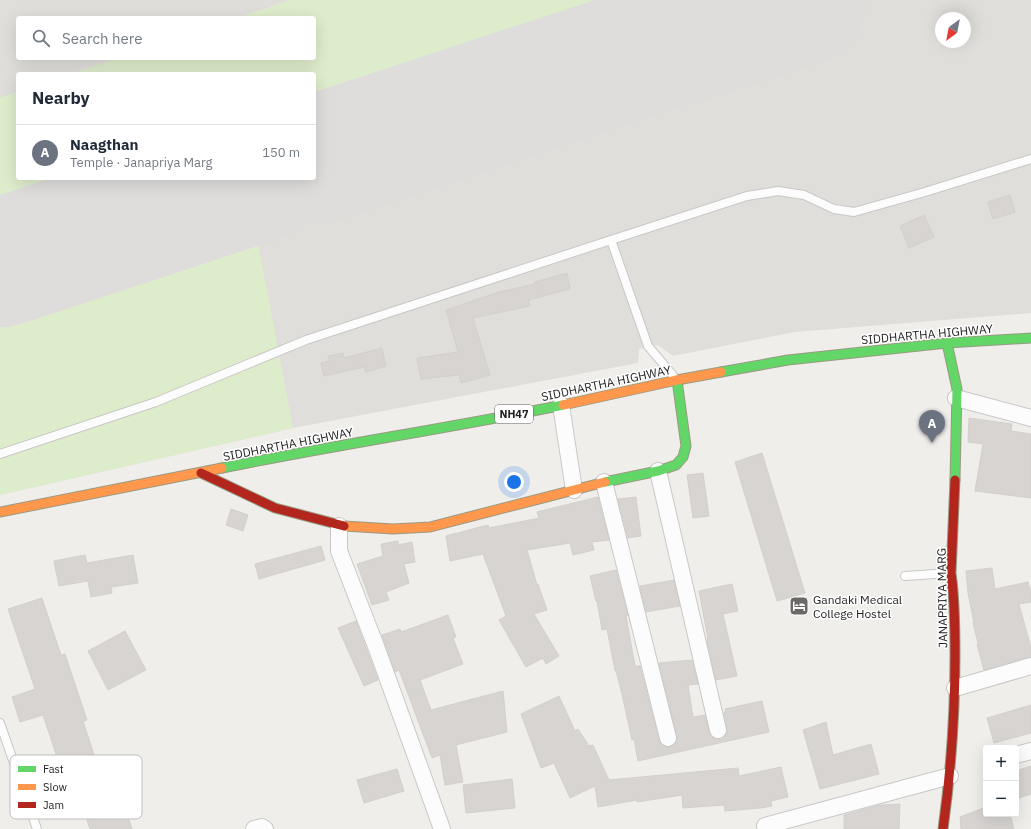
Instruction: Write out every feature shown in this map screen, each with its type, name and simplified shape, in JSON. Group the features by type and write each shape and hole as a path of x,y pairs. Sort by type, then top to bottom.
{"main road":[{"name":"SIDDHARTHA HIGHWAY","path":"0,512 285,455 377,440 561,405 677,380 788,360 947,343 1031,338"},
{"name":"JANAPRIYA MARG","path":"943,829 950,776 955,688 955,632 951,573 954,522 957,389 947,343"},
{"path":"200,473 275,508 339,526 393,529 430,527 604,482 658,471 676,465 683,457 686,446 677,380"}],"street":[{"path":"956,398 1031,418"},
{"path":"561,405 574,490"},
{"path":"658,471 718,730"},
{"path":"604,482 668,738"},
{"path":"339,526 339,552 377,649 442,829"},
{"path":"955,688 1031,666"},
{"path":"1019,754 1031,751"},
{"path":"765,826 950,776"},
{"path":"254,829 262,827 265,829"}],"lane":[{"path":"0,454 156,402 306,340 747,196 778,191 804,195 834,209 854,212 925,192 1031,159"},
{"path":"611,240 648,346 677,380"},
{"path":"906,576 951,573"},
{"path":"0,723 11,755"},
{"path":"34,819 37,829"}],"shaded area":[{"path":"0,0 1031,0 1031,313 795,332 673,356 658,345 639,349 638,363 293,428 0,495"}],"green space":[{"path":"290,0 638,0 316,103 316,72 76,72 112,60 316,60 316,16 243,16"},
{"path":"16,92 16,180 75,180 0,204 0,98"},
{"path":"255,228 293,428 0,495 0,312"}],"building":[{"path":"1010,195 1015,212 993,219 988,202"},
{"path":"924,215 934,237 909,248 900,226"},
{"path":"567,273 570,289 528,300 530,306 473,318 490,375 461,383 459,375 421,379 417,358 458,352 446,310 499,292 535,284 535,282"},
{"path":"382,348 386,366 366,372 364,367 324,376 321,363 330,361 328,356 343,353 344,358"},
{"path":"969,418 1012,424 1011,431 1031,434 1031,498 975,491 983,444 968,442"},
{"path":"762,453 805,593 777,601 735,462"},
{"path":"703,473 709,516 693,518 687,475"},
{"path":"598,497 609,540 592,542 594,550 573,555 570,543 527,550 537,585 538,584 547,610 534,614 559,656 546,664 543,658 526,667 499,620 506,616 483,554 450,561 446,536 488,525 489,528 539,518 537,512"},
{"path":"636,497 641,536 628,538 618,499"},
{"path":"231,509 248,515 243,531 226,525"},
{"path":"398,541 398,545 412,542 415,562 404,564 409,583 386,592 389,600 372,605 357,564 383,556 381,544"},
{"path":"321,546 325,560 259,579 255,564"},
{"path":"85,555 87,563 133,555 138,583 111,587 112,593 91,597 88,581 59,586 54,561"},
{"path":"992,568 995,589 1028,582 1031,593 1031,602 1019,604 1031,648 1031,657 984,670 973,623 966,571"},
{"path":"616,570 628,615 626,616 635,666 640,666 661,744 665,747 675,745 677,736 659,663 692,660 698,684 688,685 693,717 705,715 711,737 721,739 727,733 724,712 726,712 725,709 762,701 769,732 638,761 634,739 632,740 622,694 615,671 607,629 602,630 597,601 590,576"},
{"path":"674,580 680,606 646,612 640,586"},
{"path":"732,584 738,611 723,614 737,676 716,680 707,641 708,639 699,591"},
{"path":"42,598 61,655 65,654 87,720 83,721 94,755 56,755 43,715 20,722 12,697 35,689 8,609"},
{"path":"448,615 456,637 453,638 463,664 420,680 431,710 503,691 507,732 456,745 463,782 445,785 440,755 432,758 399,670 395,672 382,635 400,629 401,632"},
{"path":"356,621 378,680 364,686 338,628"},
{"path":"125,631 146,670 108,690 88,651"},
{"path":"559,696 575,731 578,729 589,746 593,745 609,780 738,768 739,776 781,767 788,797 771,801 772,806 725,811 724,805 683,808 682,795 637,802 637,800 598,807 595,786 570,798 554,763 541,768 521,714"},
{"path":"1031,705 1031,733 994,743 987,718"},
{"path":"826,722 833,755 871,744 879,774 820,789 803,730"},
{"path":"1031,766 1031,794 1019,798 1019,781 1019,770"},
{"path":"397,769 404,791 364,803 357,780"},
{"path":"512,779 515,808 466,813 463,785"},
{"path":"900,804 899,829 844,829 844,815 880,805"},
{"path":"983,808 983,817 1011,817 1014,829 961,829 960,817"},
{"path":"87,819 129,819 132,829 90,829"}],"taxiway":[{"path":"0,256 18,257"}],"runway":[{"path":"316,159 802,0"},
{"path":"0,263 252,180"}],"traffic: fast":[{"path":"721,372 788,360 947,343 1031,338"},
{"path":"947,343 957,389 955,480"},
{"path":"605,482 658,471 676,465 683,457 686,446 677,380"},
{"path":"222,468 563,405"}],"traffic: slow":[{"path":"563,405 721,372"},
{"path":"0,512 222,468"},
{"path":"344,526 393,529 430,527 605,482"}],"traffic: jam":[{"path":"201,473 275,508 344,526"},
{"path":"943,829 950,764 954,699 955,624 951,573 955,480"}],"place":[{"name":"Naagthan","path":"932,443"},
{"name":"Gandaki Medical College Hostel","path":"799,606"}]}
